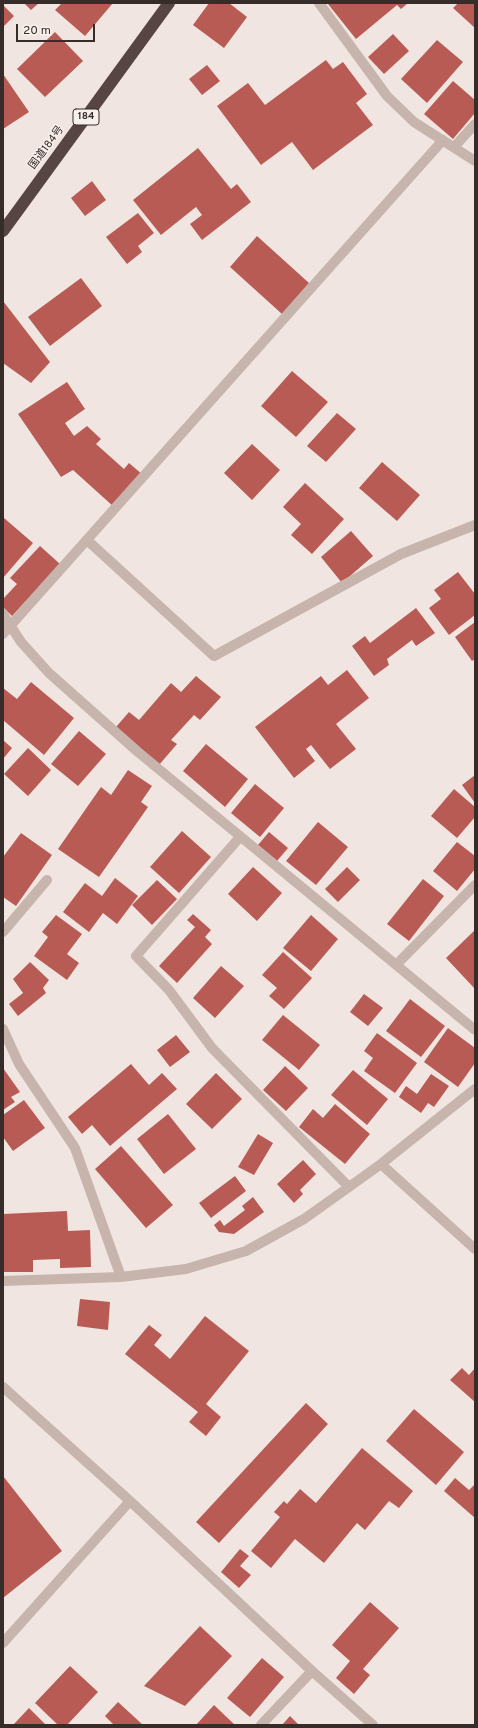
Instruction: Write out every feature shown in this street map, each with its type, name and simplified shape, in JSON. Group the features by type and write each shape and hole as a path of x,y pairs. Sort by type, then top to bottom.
{"highway":[{"name":"国道184号","path":"3,231 169,3"}],"street":[{"path":"319,3 387,96 414,122 475,161"},
{"path":"454,147 475,124"},
{"path":"3,634 443,140"},
{"path":"87,540 214,656 401,554 475,525"},
{"path":"3,614 21,642 49,673 138,752 475,1030"},
{"path":"240,837 136,956 169,990 212,1048 350,1187"},
{"path":"3,932 47,880"},
{"path":"396,965 475,885"},
{"path":"3,1030 19,1064 74,1148 121,1277"},
{"path":"3,1281 121,1277 186,1269 246,1251 304,1219 350,1187 475,1089"},
{"path":"381,1164 475,1249"},
{"path":"3,1387 130,1501 312,1671 373,1725"},
{"path":"3,1643 130,1501"},
{"path":"261,1725 312,1671"}],"building":[{"path":"24,3 39,3 31,10"},
{"path":"62,3 113,3 85,36 55,10"},
{"path":"209,3 229,3 247,17 224,48 193,25"},
{"path":"408,3 401,9 397,5 356,39 328,4"},
{"path":"458,3 475,3 475,28 453,8"},
{"path":"3,5 14,16 3,27"},
{"path":"55,32 83,61 45,97 17,69"},
{"path":"393,34 409,51 384,74 368,57"},
{"path":"437,40 463,62 427,103 401,79"},
{"path":"326,60 333,69 343,62 367,94 356,103 373,125 313,170 292,142 261,165 217,106 248,83 265,105"},
{"path":"207,65 220,81 202,95 189,79"},
{"path":"3,74 29,112 3,129"},
{"path":"453,81 475,100 475,113 453,139 424,114"},
{"path":"198,148 231,189 237,184 251,202 202,240 190,224 202,215 196,207 161,235 133,200"},
{"path":"92,181 106,200 85,216 71,198"},
{"path":"138,213 154,233 138,246 142,252 127,264 106,237"},
{"path":"257,236 309,283 282,314 230,267"},
{"path":"81,278 102,306 50,346 28,317"},
{"path":"3,301 50,362 31,383 3,363"},
{"path":"292,371 328,402 296,437 261,406"},
{"path":"67,382 85,409 65,423 74,436 87,426 101,439 96,444 124,469 129,463 143,475 114,507 73,470 61,477 18,414"},
{"path":"337,413 356,429 326,462 307,446"},
{"path":"252,444 280,470 252,500 224,473"},
{"path":"382,462 420,495 397,521 359,488"},
{"path":"305,483 344,519 312,554 291,535 301,524 283,507"},
{"path":"4,518 33,543 3,578 3,519"},
{"path":"351,531 373,556 342,583 321,557"},
{"path":"40,546 60,564 12,616 3,607 3,599 17,584 10,578"},
{"path":"458,572 475,594 475,615 449,635 429,608 441,599 434,590"},
{"path":"416,608 435,633 416,646 412,640 387,659 389,665 374,676 352,646 365,636 370,643"},
{"path":"475,622 475,659 472,661 455,637"},
{"path":"347,670 369,698 336,724 356,749 330,769 311,745 306,749 315,761 294,778 255,727 321,676 328,685"},
{"path":"196,676 221,697 200,720 194,715 171,740 177,744 159,765 116,727 129,712 139,720 171,683 181,692"},
{"path":"31,682 74,718 44,755 3,720 3,688 17,699"},
{"path":"79,731 106,754 78,786 51,764"},
{"path":"3,740 12,748 3,759"},
{"path":"206,744 248,779 225,807 183,771"},
{"path":"28,748 51,770 28,796 4,774"},
{"path":"128,770 152,786 141,802 148,807 99,877 58,849 101,787 111,795"},
{"path":"475,775 475,803 462,785"},
{"path":"255,784 284,808 260,837 231,813"},
{"path":"454,789 475,807 475,817 457,838 431,816"},
{"path":"318,822 348,847 316,885 286,861"},
{"path":"182,831 211,857 179,893 150,867"},
{"path":"269,832 288,848 277,861 258,845"},
{"path":"21,833 52,855 16,906 3,897 3,857"},
{"path":"457,842 475,856 475,869 457,891 433,871"},
{"path":"253,867 282,893 257,921 228,894"},
{"path":"347,867 360,880 338,902 325,889"},
{"path":"115,878 138,896 117,924 103,913 89,932 63,912 85,883 102,896"},
{"path":"423,879 444,896 409,941 387,924"},
{"path":"157,880 177,899 152,925 132,905"},
{"path":"193,914 211,930 205,937 212,944 177,983 159,966 195,927 187,920"},
{"path":"56,915 82,934 67,954 79,963 67,980 34,956 48,937 42,932"},
{"path":"311,915 338,939 311,971 283,948"},
{"path":"475,930 475,989 446,958"},
{"path":"283,952 312,978 284,1009 269,996 277,988 262,975"},
{"path":"30,962 49,980 43,988 46,993 18,1016 9,1004 23,993 13,979"},
{"path":"221,966 244,986 215,1018 193,998"},
{"path":"364,994 383,1008 368,1026 350,1012"},
{"path":"410,999 445,1026 421,1057 386,1031"},
{"path":"283,1015 320,1045 299,1070 262,1040"},
{"path":"448,1028 475,1048 475,1063 458,1087 424,1062"},
{"path":"377,1033 417,1063 395,1093 364,1071 373,1058 364,1051"},
{"path":"176,1035 190,1052 170,1067 157,1050"},
{"path":"131,1064 149,1085 162,1073 177,1089 110,1146 92,1125 82,1134 68,1117"},
{"path":"285,1066 308,1088 286,1111 263,1090"},
{"path":"3,1068 20,1092 11,1097 15,1102 3,1110"},
{"path":"353,1070 388,1099 367,1125 331,1095"},
{"path":"216,1073 242,1099 212,1129 186,1104"},
{"path":"431,1074 449,1086 434,1107 428,1103 421,1113 399,1097 406,1086 417,1094"},
{"path":"24,1100 45,1128 13,1151 3,1137 3,1115"},
{"path":"335,1104 370,1134 345,1164 299,1127 313,1109 323,1118"},
{"path":"168,1114 196,1149 164,1174 137,1139"},
{"path":"258,1134 273,1143 254,1175 238,1167"},
{"path":"121,1146 173,1205 146,1228 95,1169"},
{"path":"303,1160 316,1174 300,1190 303,1194 294,1203 277,1184"},
{"path":"235,1176 246,1191 211,1218 199,1203"},
{"path":"253,1197 264,1212 234,1234 219,1232 214,1225 220,1220 224,1226 245,1210 242,1206"},
{"path":"67,1211 68,1231 90,1230 91,1267 60,1268 60,1259 33,1260 33,1272 3,1272 3,1214"},
{"path":"80,1299 110,1302 108,1330 77,1326"},
{"path":"205,1316 249,1351 206,1404 221,1417 206,1436 189,1422 198,1412 125,1354 149,1325 162,1335 154,1345 170,1359"},
{"path":"462,1368 469,1375 475,1368 475,1402 450,1380"},
{"path":"306,1403 328,1424 219,1543 196,1522"},
{"path":"414,1409 464,1452 436,1485 386,1441"},
{"path":"362,1448 413,1491 399,1508 389,1501 365,1530 357,1523 324,1563 295,1539 271,1568 251,1551 280,1517 274,1512 284,1501 287,1504 300,1489 316,1503"},
{"path":"3,1476 62,1551 3,1598"},
{"path":"455,1478 469,1490 475,1484 475,1518 444,1491"},
{"path":"240,1549 249,1556 240,1566 251,1575 239,1588 221,1572"},
{"path":"370,1602 399,1628 363,1669 370,1675 354,1694 336,1678 350,1661 332,1645"},
{"path":"200,1626 232,1656 185,1706 144,1686"},
{"path":"262,1658 284,1677 250,1717 227,1698"},
{"path":"70,1666 98,1692 67,1725 58,1725 35,1703"},
{"path":"118,1702 143,1725 114,1725 105,1716"},
{"path":"214,1705 235,1725 196,1725"},
{"path":"29,1708 46,1725 13,1725"},
{"path":"290,1716 299,1725 282,1725"}]}
